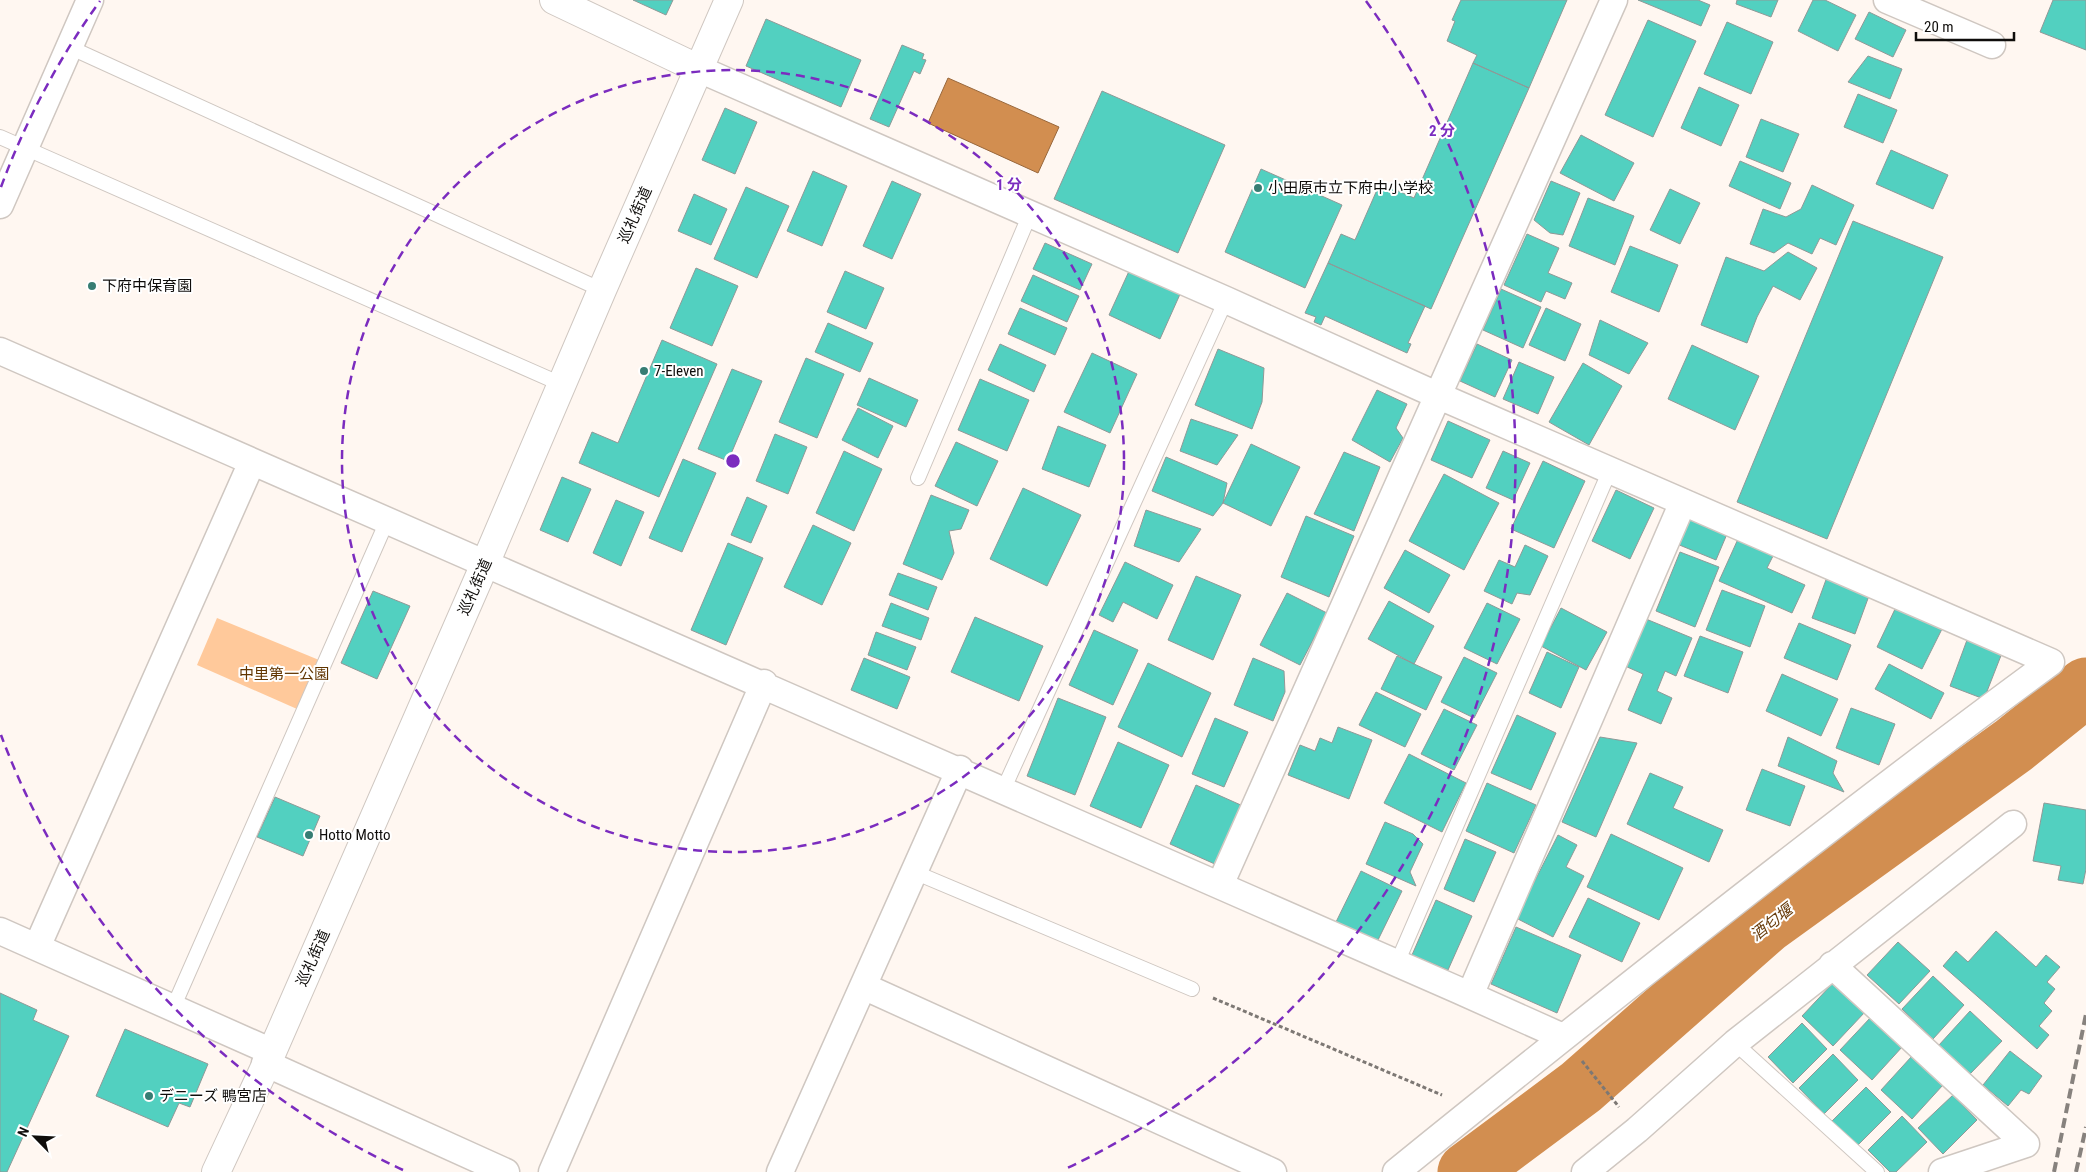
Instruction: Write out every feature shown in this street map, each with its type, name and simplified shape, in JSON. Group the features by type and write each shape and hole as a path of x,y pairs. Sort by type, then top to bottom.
{"street":[{"path":"0,205 90,0"},
{"path":"554,0 699,69 1226,300 1439,396 2051,662 1932,750 1563,1037 1396,1172"},
{"name":"巡礼街道","path":"216,1172 269,1057 485,564 561,384 729,0"},
{"path":"1220,885 1614,0"},
{"path":"1886,0 1992,45"},
{"path":"0,351 485,564 1004,788 1563,1037"},
{"path":"37,947 252,462"},
{"path":"1470,995 1683,502"},
{"path":"552,1172 764,683"},
{"path":"780,1172 960,769"},
{"path":"1585,1172 1637,1130 1735,1043 2013,824"},
{"path":"0,931 173,1008 269,1057 506,1172"},
{"path":"1832,965 2026,1144 1942,1172"},
{"path":"863,986 1273,1172"}],"lane":[{"path":"69,47 602,290"},
{"path":"0,137 561,384"},
{"path":"918,478 1030,214"},
{"path":"1004,788 1226,300"},
{"path":"1396,963 1610,470"},
{"path":"173,1008 387,521"},
{"path":"914,872 1192,989"},
{"path":"1735,1043 1877,1172"}],"path":[{"path":"1192,989 1474,1109"},
{"path":"1563,1037 1637,1130"}],"green space":[{"name":"中里第一公園","path":"217,618 319,660 297,709 197,665"}],"shaded area":[{"path":"948,78 1059,127 1038,173 928,123"}],"building":[{"path":"633,0 673,0 666,15"},
{"path":"1461,0 1567,0 1529,88 1473,63 1477,55 1447,41 1455,21 1452,20"},
{"path":"1638,0 1698,0 1710,5 1701,26"},
{"path":"1737,0 1778,0 1771,17 1736,4"},
{"path":"1813,0 1825,0 1856,15 1838,51 1798,31"},
{"path":"2053,0 2086,0 2086,50 2040,32"},
{"path":"1869,12 1906,30 1893,57 1855,39"},
{"path":"766,19 861,60 841,107 746,66"},
{"path":"1648,20 1696,41 1653,137 1605,115"},
{"path":"1727,22 1773,42 1751,94 1704,74"},
{"path":"902,45 924,54 922,59 926,60 920,74 914,71 889,127 870,119"},
{"path":"1868,56 1902,69 1890,99 1848,82"},
{"path":"1473,63 1529,88 1431,309 1328,263 1341,234 1355,240 1380,183 1414,198"},
{"path":"1699,87 1739,105 1721,146 1681,128"},
{"path":"1102,91 1225,145 1178,253 1054,199"},
{"path":"1858,94 1897,110 1883,143 1844,127"},
{"path":"725,108 757,122 735,174 702,160"},
{"path":"1761,119 1799,134 1783,172 1746,157"},
{"path":"1581,135 1634,163 1614,201 1560,173"},
{"path":"1891,150 1948,175 1933,209 1876,184"},
{"path":"1740,161 1791,183 1780,209 1729,186"},
{"path":"1261,169 1342,205 1305,288 1225,252"},
{"path":"813,171 847,186 822,246 787,231"},
{"path":"892,181 921,194 892,259 863,246"},
{"path":"1551,181 1580,193 1563,235 1550,233 1534,220"},
{"path":"1812,185 1854,205 1836,245 1820,238 1812,254 1788,243 1774,253 1750,244 1763,209 1786,217 1801,209"},
{"path":"746,187 789,206 757,278 714,259"},
{"path":"1670,189 1700,203 1680,244 1650,230"},
{"path":"694,194 727,209 711,245 678,231"},
{"path":"1588,198 1634,216 1615,265 1569,246"},
{"path":"1853,221 1943,257 1827,539 1737,502"},
{"path":"1527,234 1559,248 1548,273 1572,283 1565,299 1546,291 1541,302 1504,285"},
{"path":"1045,243 1092,264 1080,290 1033,269"},
{"path":"1630,246 1678,265 1659,312 1611,292"},
{"path":"1788,252 1817,268 1800,300 1773,286 1757,317 1747,343 1701,325 1726,257 1764,271"},
{"path":"1328,263 1425,306 1408,343 1411,344 1407,353 1325,316 1321,325 1314,322 1316,317 1305,313"},
{"path":"696,268 738,286 712,346 670,328"},
{"path":"1130,269 1181,292 1160,339 1109,315"},
{"path":"845,271 884,288 866,329 827,312"},
{"path":"1033,275 1079,296 1067,322 1021,301"},
{"path":"1501,289 1541,307 1523,348 1483,330"},
{"path":"1020,308 1067,328 1055,355 1008,334"},
{"path":"1546,308 1581,324 1565,361 1529,345"},
{"path":"1600,320 1648,343 1629,374 1589,355"},
{"path":"828,323 873,343 860,372 815,352"},
{"path":"662,340 717,364 659,497 579,463 592,432 618,443"},
{"path":"1000,344 1046,365 1034,392 988,370"},
{"path":"1477,344 1512,360 1495,397 1460,381"},
{"path":"1692,345 1759,376 1735,430 1668,399"},
{"path":"1218,349 1264,368 1262,402 1252,429 1195,405"},
{"path":"1092,353 1137,374 1110,433 1064,412"},
{"path":"806,358 844,374 817,438 779,422"},
{"path":"1519,362 1554,377 1538,414 1503,399"},
{"path":"1583,363 1622,386 1589,445 1549,422"},
{"path":"732,369 762,381 728,461 698,449"},
{"path":"869,378 918,400 906,427 857,405"},
{"path":"980,379 1029,400 1007,451 958,430"},
{"path":"1377,390 1407,404 1396,428 1403,438 1390,462 1352,440"},
{"path":"858,408 893,426 878,458 842,440"},
{"path":"1191,419 1238,435 1217,465 1180,451"},
{"path":"1448,421 1490,440 1472,478 1431,460"},
{"path":"1058,426 1106,445 1089,487 1042,469"},
{"path":"775,434 807,447 788,494 756,481"},
{"path":"956,442 998,461 977,506 935,486"},
{"path":"1251,444 1300,467 1271,526 1223,503"},
{"path":"844,451 882,469 854,531 816,513"},
{"path":"1503,451 1530,463 1513,500 1486,488"},
{"path":"1344,452 1380,467 1354,531 1314,514"},
{"path":"1166,457 1227,483 1223,503 1213,516 1152,491"},
{"path":"683,459 716,473 682,552 649,538"},
{"path":"1543,461 1585,481 1554,548 1511,529"},
{"path":"1444,474 1499,503 1464,570 1409,541"},
{"path":"562,477 591,489 568,542 540,530"},
{"path":"1023,488 1081,515 1047,586 990,559"},
{"path":"1616,490 1654,508 1630,559 1592,541"},
{"path":"931,495 969,510 961,529 949,531 954,553 942,580 903,564"},
{"path":"747,497 767,506 751,543 731,535"},
{"path":"616,500 644,512 621,566 593,553"},
{"path":"1146,510 1201,529 1179,562 1134,546"},
{"path":"1306,516 1354,536 1329,597 1281,577"},
{"path":"1688,518 1727,534 1716,560 1677,544"},
{"path":"813,525 851,543 822,605 784,587"},
{"path":"1738,539 1774,554 1767,568 1805,585 1792,613 1719,581"},
{"path":"728,543 763,558 726,645 691,630"},
{"path":"1525,545 1548,556 1530,595 1517,593 1512,604 1484,591 1499,560 1515,567"},
{"path":"1405,550 1450,575 1429,613 1384,588"},
{"path":"1680,552 1719,567 1695,627 1656,611"},
{"path":"1125,562 1173,585 1157,619 1123,602 1113,622 1099,615"},
{"path":"898,573 937,587 928,610 889,595"},
{"path":"1196,576 1241,595 1213,660 1168,640"},
{"path":"1827,577 1870,593 1855,634 1812,618"},
{"path":"1722,590 1765,606 1750,647 1706,630"},
{"path":"373,591 410,606 377,679 341,663"},
{"path":"1287,593 1327,613 1300,665 1260,645"},
{"path":"1389,601 1434,626 1414,664 1368,639"},
{"path":"891,603 929,618 921,640 882,626"},
{"path":"1487,603 1520,619 1497,664 1464,648"},
{"path":"1896,607 1942,629 1922,669 1877,647"},
{"path":"1561,608 1607,632 1586,670 1541,646"},
{"path":"975,617 1043,646 1019,701 951,672"},
{"path":"1646,619 1692,638 1676,676 1665,671 1657,691 1672,698 1661,724 1628,710 1643,674 1625,666"},
{"path":"1799,623 1851,645 1837,680 1784,658"},
{"path":"1094,630 1138,650 1113,705 1069,685"},
{"path":"876,632 916,647 907,670 868,655"},
{"path":"1700,636 1743,652 1728,693 1684,676"},
{"path":"1967,640 2002,653 1984,699 1950,686"},
{"path":"1547,652 1579,667 1561,708 1529,693"},
{"path":"1397,656 1442,677 1426,710 1381,689"},
{"path":"1464,657 1497,673 1474,718 1441,702"},
{"path":"864,658 910,677 897,709 851,690"},
{"path":"1253,658 1284,671 1285,692 1273,721 1234,705"},
{"path":"1148,663 1211,693 1182,757 1118,727"},
{"path":"1889,664 1944,693 1931,719 1875,689"},
{"path":"1782,674 1838,699 1821,736 1766,711"},
{"path":"1376,692 1421,714 1405,747 1359,725"},
{"path":"1058,698 1106,717 1075,795 1027,776"},
{"path":"1851,708 1895,724 1879,765 1836,748"},
{"path":"1444,709 1477,725 1454,770 1421,754"},
{"path":"1517,715 1556,733 1531,790 1491,773"},
{"path":"1215,718 1248,732 1224,787 1192,774"},
{"path":"1338,727 1372,740 1349,799 1288,775 1300,745 1315,751 1320,738 1332,743"},
{"path":"1600,737 1637,743 1596,837 1562,822"},
{"path":"1788,737 1837,761 1833,773 1844,792 1778,766"},
{"path":"1118,742 1169,765 1141,828 1090,806"},
{"path":"1409,754 1466,783 1442,832 1384,803"},
{"path":"1762,769 1805,786 1790,826 1746,810"},
{"path":"1650,773 1683,787 1673,808 1723,830 1709,862 1627,824"},
{"path":"1487,783 1536,805 1514,853 1466,831"},
{"path":"1196,785 1243,806 1217,865 1170,844"},
{"path":"275,797 320,816 303,856 257,837"},
{"path":"2044,803 2086,810 2086,869 2083,884 2058,880 2061,866 2033,861"},
{"path":"1385,822 1413,834 1423,844 1410,872 1416,886 1366,864"},
{"path":"1611,834 1683,868 1659,920 1587,887"},
{"path":"1558,835 1577,845 1566,867 1584,876 1553,937 1516,918"},
{"path":"1465,839 1496,852 1474,902 1444,889"},
{"path":"1361,871 1402,891 1377,942 1336,922"},
{"path":"1588,898 1640,923 1622,962 1569,937"},
{"path":"1436,900 1472,916 1448,970 1412,955"},
{"path":"1516,927 1581,955 1557,1013 1491,984"},
{"path":"1996,931 2036,967 2046,955 2060,967 2047,982 2055,989 2044,1003 2052,1011 2039,1026 2049,1035 2037,1049 1943,966 1956,951 1968,962"},
{"path":"1898,942 1930,971 1899,1004 1867,975"},
{"path":"1933,976 1964,1005 1933,1039 1902,1009"},
{"path":"1833,983 1865,1012 1833,1046 1802,1016"},
{"path":"0,993 37,1010 33,1020 69,1036 7,1172 0,1172"},
{"path":"1970,1011 2002,1041 1970,1074 1939,1045"},
{"path":"1871,1017 1903,1046 1872,1080 1840,1050"},
{"path":"1802,1023 1827,1049 1793,1083 1768,1057"},
{"path":"125,1029 208,1064 190,1107 179,1103 168,1127 96,1096"},
{"path":"2010,1051 2042,1076 2029,1094 2021,1090 2008,1106 1983,1085"},
{"path":"1833,1054 1858,1080 1824,1114 1799,1088"},
{"path":"1912,1056 1943,1085 1912,1119 1881,1090"},
{"path":"1866,1087 1891,1112 1857,1146 1832,1121"},
{"path":"1953,1095 1977,1120 1943,1154 1918,1128"},
{"path":"1902,1116 1927,1142 1896,1172 1890,1172 1868,1150"}],"waterway":[{"name":"酒匂堰","path":"1467,1172 1581,1087 1766,924 2014,745 2086,687"}],"railway":[{"path":"2054,1172 2086,1014"},
{"path":"2076,1172 2086,1127"}],"place":[{"name":"小田原市立下府中小学校","path":"1258,188"},
{"name":"下府中保育園","path":"92,286"},
{"name":"7-Eleven","path":"644,371"},
{"name":"Hotto Motto","path":"309,835"},
{"name":"デニーズ 鴨宮店","path":"149,1096"}]}
